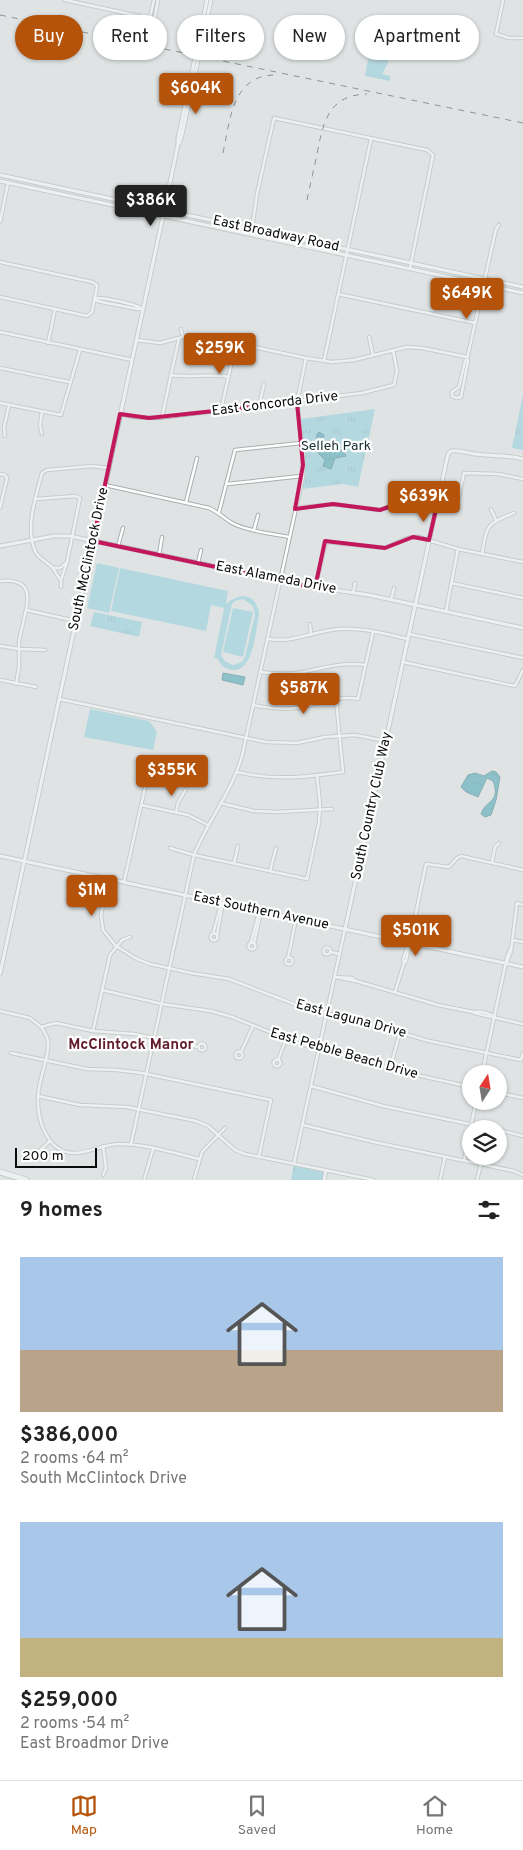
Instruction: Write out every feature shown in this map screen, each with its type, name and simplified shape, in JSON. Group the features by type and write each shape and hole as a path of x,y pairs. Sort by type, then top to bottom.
{"highway":[{"path":"0,1172 26,1180"}],"main road":[{"name":"South McClintock Drive","path":"0,974 163,216 207,0"},
{"name":"South McClintock Drive","path":"178,144 181,139 211,0"},
{"name":"East Broadway Road","path":"0,175 523,287"},
{"path":"8,183 10,177"},
{"name":"East Broadway Road","path":"0,181 523,293"},
{"path":"84,199 85,193"},
{"path":"223,229 236,226"},
{"path":"252,229 253,236"},
{"name":"South Country Club Way","path":"345,929 448,454 451,451 457,450 523,459"},
{"name":"East Alameda Drive","path":"0,546 57,536 73,537 315,588 391,600 523,628"},
{"name":"East Southern Avenue","path":"0,856 523,967"}],"street":[{"path":"65,0 78,1 135,15"},
{"path":"154,0 148,26 150,30 153,27 158,0"},
{"path":"503,0 496,34 509,38 523,38"},
{"path":"252,229 256,194 274,118 427,150 433,156 409,269"},
{"path":"324,361 371,138"},
{"path":"0,222 8,183"},
{"path":"467,358 461,397 456,398 452,396 452,392 459,387 496,229 499,224"},
{"path":"0,262 96,284 97,288 92,312 88,316 0,297"},
{"path":"338,294 475,323"},
{"path":"94,298 97,301 143,309"},
{"path":"48,342 55,309"},
{"path":"162,417 181,338 181,329"},
{"path":"0,332 132,360"},
{"path":"136,340 160,343 201,336 324,361 347,361 407,347 467,358"},
{"path":"369,337 374,355"},
{"path":"221,410 236,343"},
{"path":"0,403 61,415 80,349"},
{"name":"East Concorda Drive","path":"120,414 144,418 162,417 362,393 394,385 397,371 393,350"},
{"path":"131,1144 194,855 237,772 246,738 302,476 302,443 297,402 306,358"},
{"path":"0,368 69,382"},
{"path":"171,375 186,377 208,374 229,376"},
{"path":"259,406 264,384"},
{"path":"5,436 4,427 9,405"},
{"path":"42,412 40,425 42,434"},
{"path":"220,512 235,450 302,443"},
{"path":"186,502 197,458"},
{"path":"61,580 37,554 33,541 31,528 43,471 88,466 108,468"},
{"path":"295,508 333,504 380,510 407,500 456,509 464,473 498,474 523,478"},
{"path":"0,474 6,476 7,480 0,508"},
{"path":"226,484 302,476"},
{"path":"105,485 209,508 220,512 232,523 254,530 289,537"},
{"path":"36,499 79,497 80,501 73,537 61,580 61,587"},
{"path":"491,509 496,520"},
{"path":"482,554 489,525 514,513"},
{"path":"254,530 258,515"},
{"path":"118,546 123,528"},
{"path":"158,554 162,537"},
{"path":"315,588 326,542 385,548 408,538 418,537 458,549 523,562"},
{"path":"446,612 458,549"},
{"name":"East Alameda Drive","path":"198,563 201,550"},
{"path":"51,567 60,568 67,562"},
{"path":"0,581 14,580 23,585 28,595 19,649 19,667 16,684"},
{"name":"East Alameda Drive","path":"353,593 355,583"},
{"path":"451,583 523,598"},
{"path":"391,600 394,588"},
{"path":"26,610 76,620"},
{"path":"310,624 312,635"},
{"path":"267,638 281,641 338,629 356,629 408,639"},
{"path":"253,705 281,709 297,708 349,697 358,699 373,632"},
{"path":"409,634 523,658"},
{"path":"0,646 45,650"},
{"path":"403,662 515,686 523,670"},
{"path":"260,672 281,675 295,674 337,664 352,663 365,665"},
{"path":"0,680 36,686"},
{"path":"59,699 266,742 287,744 355,735 386,741"},
{"path":"237,772 276,778 343,772 336,699"},
{"path":"124,882 147,779 150,773"},
{"path":"170,848 194,855 307,879 319,824 320,809 317,775"},
{"path":"176,812 178,803 186,789"},
{"path":"220,803 254,810 277,812 332,810"},
{"path":"142,804 176,812 208,825"},
{"path":"492,863 495,847 499,843"},
{"path":"234,863 238,846"},
{"path":"270,871 276,848"},
{"path":"395,992 406,961 426,864 449,866 461,856 523,870"},
{"path":"108,879 101,922 104,930 116,946"},
{"path":"215,934 222,903"},
{"path":"484,1065 506,963 511,948 518,904 523,905"},
{"path":"253,942 260,916 259,911"},
{"path":"288,958 296,919"},
{"name":"South Country Club Way","path":"294,1163 345,929"},
{"path":"93,1030 110,955 122,940 130,937"},
{"path":"512,940 523,942"},
{"name":"East Laguna Drive","path":"116,946 137,959 150,964 229,978 307,1009 430,1041 521,1060 523,1053"},
{"path":"330,952 340,954"},
{"path":"335,976 438,1005 491,1014 494,1017 523,1024"},
{"name":"East Pebble Beach Drive","path":"102,990 162,1004 211,1011 286,1039 390,1069 462,1085"},
{"path":"0,1011 30,1018 41,1027 48,1042 38,1096 41,1120 50,1141 66,1152 74,1153 103,1146 131,1144 199,1159"},
{"path":"41,1027 56,1023 93,1030 125,1033 198,1047"},
{"path":"241,1052 253,1026"},
{"path":"390,1069 400,1032"},
{"path":"278,1060 286,1039"},
{"path":"11,1053 87,1069 123,1070 146,1074 271,1100 259,1156"},
{"path":"311,1086 383,1106 462,1122"},
{"path":"508,1095 523,1098"},
{"path":"38,1096 95,1107 114,1106 139,1109 196,1121 208,1126 219,1134 235,1150 374,1180"},
{"path":"303,1125 462,1161"},
{"path":"194,1180 199,1159 206,1147 225,1128"},
{"path":"507,1132 523,1136"},
{"path":"35,1155 50,1141"},
{"path":"103,1146 106,1168 103,1175"},
{"path":"144,1180 153,1149"},
{"path":"440,1180 445,1157"},
{"path":"477,1180 481,1165"},
{"path":"486,1165 514,1171 523,1175"},
{"path":"324,1180 326,1170"}],"highlighted area":[{"path":"297,402 303,465 295,509 333,504 380,510 412,499 437,505 429,540 413,537 385,548 325,541 315,588 93,541 120,414 149,418"}],"green space":[{"path":"368,60 389,61 382,74 390,76 390,81 365,76"},
{"path":"523,395 523,450 512,448"},
{"name":"Selleh Park","path":"375,409 358,487 343,484 302,489 305,458 301,419"},
{"path":"97,563 119,568 109,613 87,608"},
{"path":"120,568 228,591 226,604 241,596 246,596 254,601 259,613 250,657 240,668 233,670 225,668 218,659 214,658 224,608 211,605 206,631 111,611","holes":["243,599 253,606 255,615 245,657 242,662 233,665 225,661 221,655 232,604"]},
{"path":"233,608 253,612 243,657 223,652"},
{"path":"94,612 142,622 139,637 90,626"},
{"path":"90,709 149,721 157,732 153,750 84,737"},
{"path":"294,1163 326,1170 324,1180 291,1180"}],"water":[{"path":"319,432 324,435 323,442 325,447 331,450 342,450 346,456 335,458 331,469 323,466 325,460 315,450 317,434"},
{"path":"223,673 245,677 243,685 222,680"},
{"path":"492,771 496,772 500,777 491,815 485,817 481,814 483,809 494,797 495,793 493,781 487,778 478,797 466,792 461,787 468,775 475,773 484,776"}],"railway":[{"path":"0,15 523,123"},
{"path":"223,153 231,114 241,91 261,77 275,75"},
{"path":"307,200 322,132 330,113 344,99 367,94"}],"district":[{"name":"McClintock Manor","path":"131,1045"}]}
